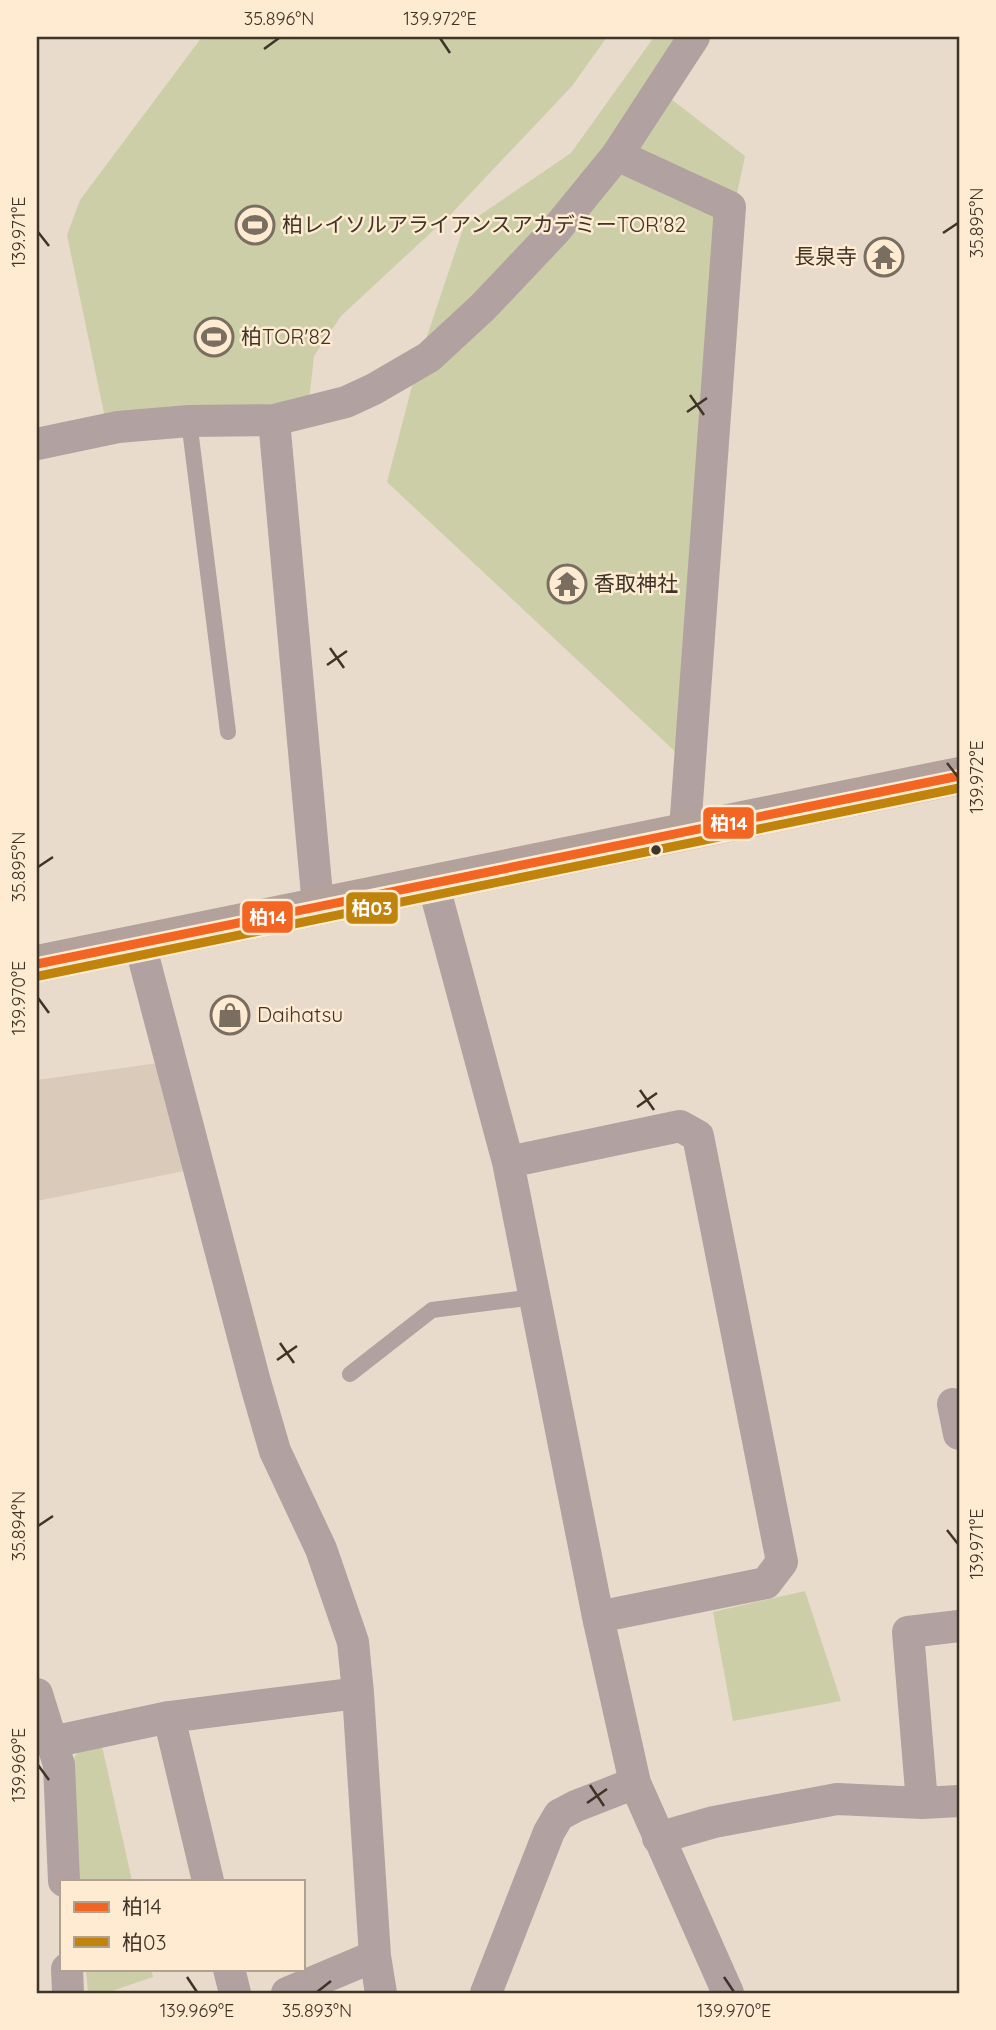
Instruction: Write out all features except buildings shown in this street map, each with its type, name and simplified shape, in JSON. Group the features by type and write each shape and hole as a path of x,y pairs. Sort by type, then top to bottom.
{"main road":[{"path":"37,964 959,776"}],"street":[{"path":"37,444 118,427 189,421 274,420 346,401 374,389 429,357 483,307 555,230 617,155 694,37"},
{"path":"617,155 730,207 694,684 686,817 690,831"},
{"path":"274,420 318,906"},
{"path":"433,883 508,1162 598,1617 635,1783 728,1993"},
{"path":"140,944 275,1451 321,1549 352,1642 358,1693 375,1955 381,1993"},
{"path":"508,1162 680,1126 698,1136 782,1562 766,1583 598,1617"},
{"path":"922,1803 908,1632 959,1626"},
{"path":"52,1742 169,1717 358,1693"},
{"path":"37,1694 59,1765 64,1880"},
{"path":"169,1717 208,1880"},
{"path":"486,1993 549,1832 559,1815 635,1783"},
{"path":"658,1838 714,1822 838,1799 922,1803 959,1801"},
{"path":"287,1993 375,1955"},
{"path":"68,1970 68,1993"},
{"path":"229,1970 235,1993"}],"lane":[{"path":"189,421 228,732"},
{"path":"350,1374 432,1310 534,1297"}],"shaded area":[{"path":"158,1063 189,1170 37,1201 37,1080"}],"green space":[{"name":"柏レイソルアライアンスアカデミーTOR'82","path":"202,37 607,37 572,86 451,214 341,316 314,356 309,401 105,418 67,235 80,200"},
{"path":"654,37 677,37 649,82 745,156 705,345 681,757 387,482 418,363 464,226 571,153"},
{"path":"805,1591 841,1701 733,1721 713,1612"},
{"path":"102,1746 132,1880 79,1880 70,1764 78,1752"},
{"path":"86,1970 151,1970 153,1977 106,1993 88,1993"}],"transit line":[{"name":"柏14","path":"37,964 959,776"},
{"name":"柏03","path":"39,976 959,788"}],"place":[{"name":"柏レイソルアライアンスアカデミーTOR'82","path":"255,225"},
{"name":"長泉寺","path":"884,257"},
{"name":"柏TOR'82","path":"214,337"},
{"name":"香取神社","path":"567,584"},
{"name":"Daihatsu","path":"230,1015"}]}
